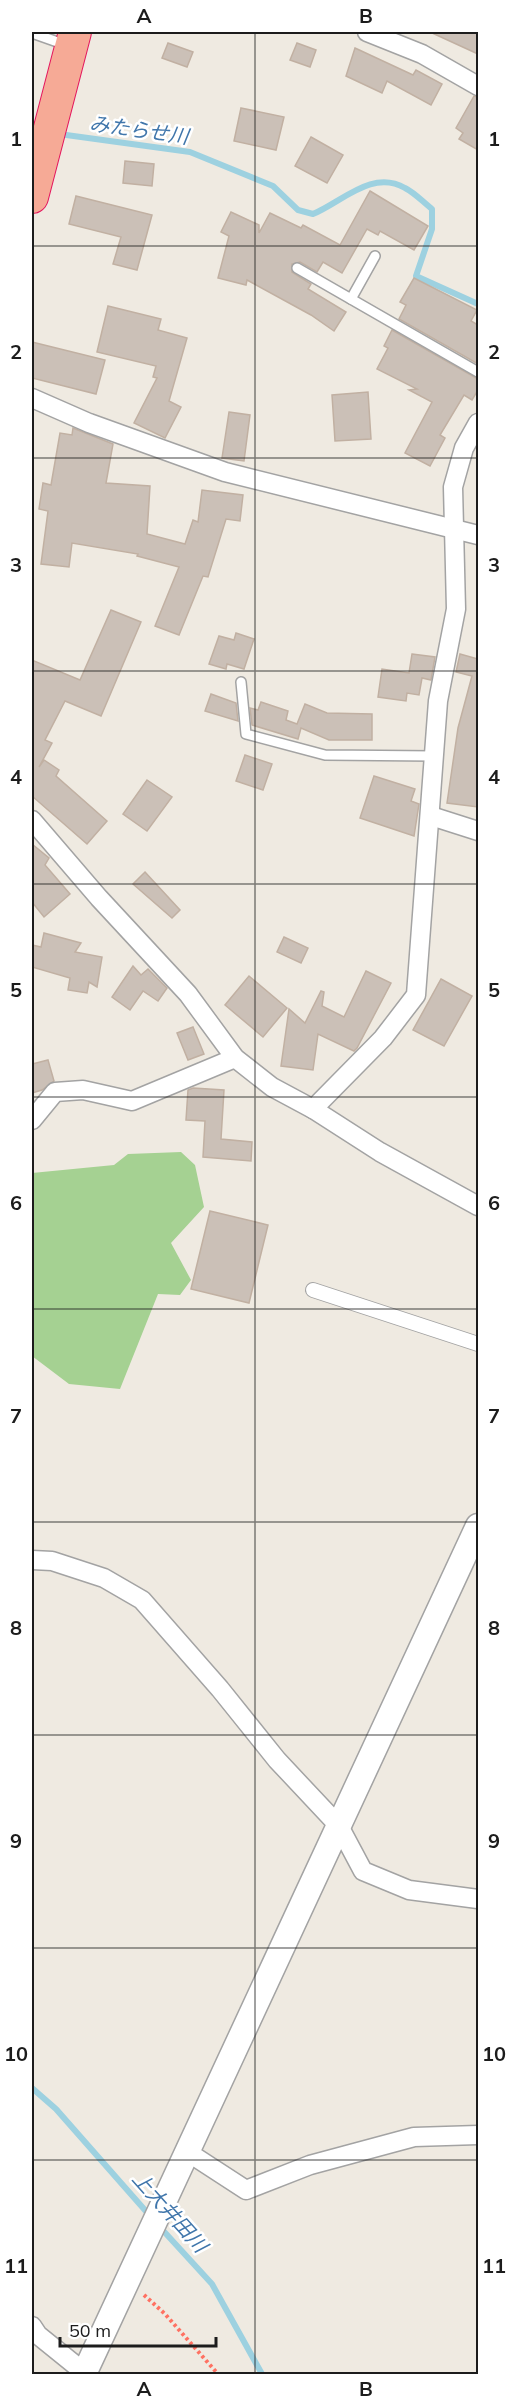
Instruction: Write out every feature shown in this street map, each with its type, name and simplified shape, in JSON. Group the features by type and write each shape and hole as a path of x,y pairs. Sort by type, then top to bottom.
{"highway":[{"path":"32,197 73,39"}],"street":[{"path":"367,32 422,54 478,86"},
{"path":"32,398 89,423 225,472 453,526 478,535"},
{"path":"313,1109 383,1038 416,995 422,947 422,893 438,700 456,609 453,487 464,448 478,423"},
{"path":"430,816 478,831"},
{"path":"32,820 99,898 188,994 235,1058 272,1087 313,1109 380,1152 478,1206"},
{"path":"32,1120 55,1092 83,1090 132,1101 235,1058"},
{"path":"313,1290 478,1344"},
{"path":"32,2325 38,2335 85,2374 186,2151 478,1526"},
{"path":"32,1560 52,1561 104,1578 142,1600 220,1689 277,1760 339,1826 363,1871 409,1890 478,1899"},
{"path":"186,2151 246,2190 310,2165 414,2137 478,2135"}],"lane":[{"path":"32,33 73,39"},
{"path":"351,298 375,256"},
{"path":"297,268 478,372"},
{"path":"241,682 246,734 325,755 434,756"}],"path":[{"path":"132,2270 165,2314 218,2374"}],"green space":[{"path":"181,1152 195,1165 204,1207 171,1243 191,1280 180,1295 158,1294 120,1389 69,1384 32,1356 32,1173 114,1165 128,1154"}],"building":[{"path":"430,32 478,32 478,54"},
{"path":"168,43 193,52 187,67 162,58"},
{"path":"297,43 316,50 310,67 290,60"},
{"path":"355,48 413,75 416,70 442,84 431,105 387,81 382,93 346,76"},
{"path":"474,96 478,97 478,150 459,139 463,133 456,128"},
{"path":"241,108 284,117 276,150 234,141"},
{"path":"311,137 343,155 327,183 295,166"},
{"path":"125,161 154,164 152,186 123,183"},
{"path":"370,191 428,226 414,250 380,231 378,235 367,229 342,273 323,262 317,272 300,262 292,264 292,272 311,284 308,289 346,312 334,331 311,315 247,280 246,285 218,278 229,236 221,232 231,212 259,225 259,233 270,213 301,228 303,225 340,245"},
{"path":"76,196 152,215 137,270 113,264 121,237 69,224"},
{"path":"414,278 477,310 471,321 478,325 478,364 399,319 406,305 400,302"},
{"path":"108,306 161,319 158,330 187,338 169,401 181,407 165,438 134,423 157,378 153,377 156,366 97,352"},
{"path":"392,330 478,379 478,390 472,400 464,395 440,435 445,438 430,466 405,453 432,402 409,390 417,389 377,369 388,348 384,346"},
{"path":"32,342 105,360 96,394 32,378"},
{"path":"368,392 371,439 335,441 332,395"},
{"path":"229,412 250,415 244,461 222,458"},
{"path":"73,428 113,444 106,483 150,486 147,534 185,544 193,520 198,522 202,490 243,495 240,521 226,519 208,577 203,576 179,635 155,626 179,567 137,556 138,554 72,543 69,567 41,564 48,511 39,509 43,483 51,485 60,433 72,435"},
{"path":"111,610 141,622 101,716 65,701 45,740 52,743 39,767 44,760 59,770 56,776 107,821 87,844 32,796 32,660 80,680"},
{"path":"236,633 254,639 244,669 227,664 226,669 209,664 219,636 234,640"},
{"path":"412,654 435,657 431,680 422,678 419,695 407,693 406,701 378,697 382,669 409,673"},
{"path":"460,654 478,659 478,807 447,803 458,728 472,676 456,672"},
{"path":"211,694 236,703 238,721 205,711"},
{"path":"261,702 288,711 286,720 297,724 305,704 327,713 372,714 372,740 329,740 301,728 298,739 252,725 250,708 258,710"},
{"path":"245,755 272,764 263,790 236,781"},
{"path":"374,776 415,789 411,801 419,804 414,836 360,818"},
{"path":"147,780 172,797 147,831 123,814"},
{"path":"32,844 49,858 45,865 70,894 44,917 32,902"},
{"path":"145,872 180,910 172,918 133,884"},
{"path":"44,933 81,943 75,952 102,957 97,987 89,982 87,993 68,990 70,978 32,967 32,945 41,947"},
{"path":"284,937 308,948 301,963 277,952"},
{"path":"133,966 141,975 148,969 167,988 158,1001 143,991 130,1010 112,997"},
{"path":"366,971 391,983 357,1048 354,1051 318,1034 313,1070 281,1066 289,1009 305,1023 321,991 324,992 322,1006 344,1017"},
{"path":"249,976 287,1008 263,1037 225,1005"},
{"path":"441,979 472,996 444,1046 413,1030"},
{"path":"193,1027 204,1054 188,1060 177,1033"},
{"path":"48,1060 54,1081 42,1090 32,1093 32,1064"},
{"path":"193,1088 224,1090 221,1139 252,1142 251,1161 203,1157 205,1121 186,1120 188,1090"},
{"path":"210,1211 268,1225 249,1303 191,1289"}],"waterway":[{"name":"みたらせ川","path":"59,134 190,152 273,186 298,210 313,214 358,189 381,182 393,183 416,195 432,209 432,229 416,276 478,304"},
{"name":"上大井田川","path":"32,2088 56,2109 151,2217"},
{"name":"上大井田川","path":"158,2225 212,2284 262,2374"}]}
